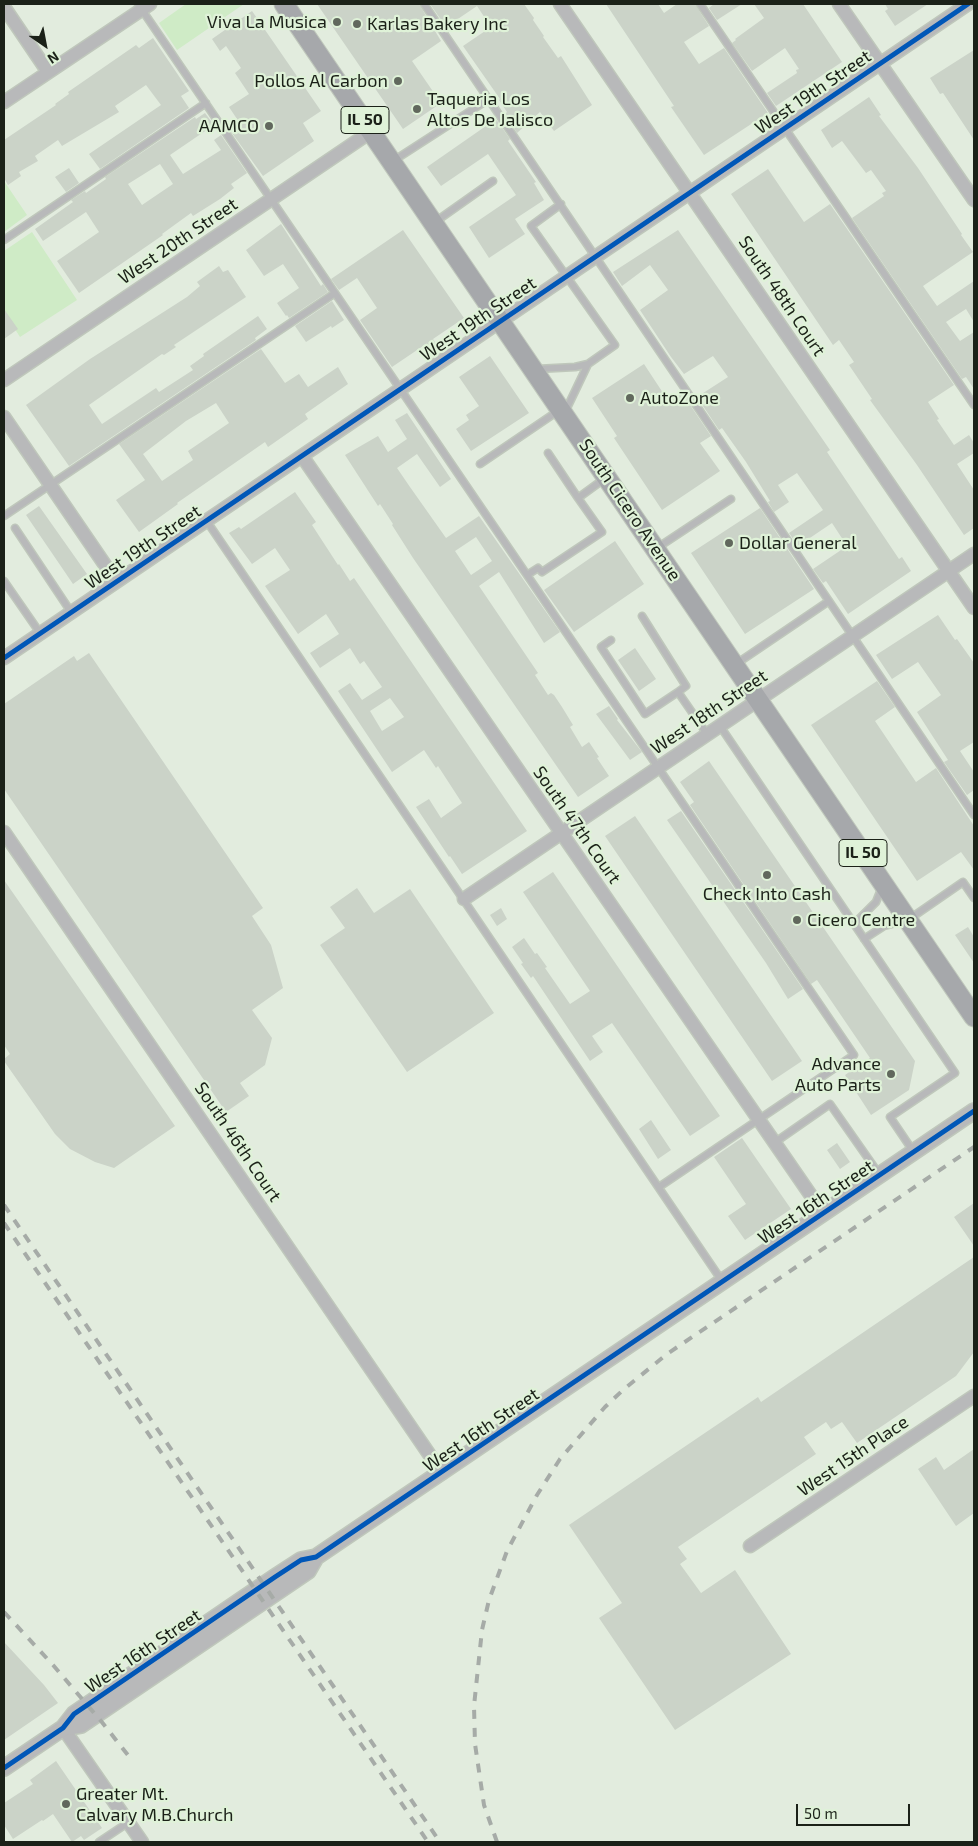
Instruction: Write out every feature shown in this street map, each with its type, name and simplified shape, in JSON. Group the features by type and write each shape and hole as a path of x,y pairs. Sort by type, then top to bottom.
{"main road":[{"name":"South Cicero Avenue","path":"284,4 974,1017"}],"street":[{"name":"South 48th Court","path":"560,4 974,608"},
{"path":"840,4 974,200"},
{"name":"West 19th Street","path":"4,656 968,4"},
{"path":"4,102 143,6"},
{"path":"4,7 48,72"},
{"name":"West 20th Street","path":"4,380 372,131"},
{"path":"4,418 116,581"},
{"name":"South 47th Court","path":"302,456 823,1214"},
{"name":"West 18th Street","path":"464,899 974,554"},
{"name":"South 46th Court","path":"4,832 442,1473"},
{"name":"West 16th Street","path":"4,1768 63,1728 74,1714 301,1560 316,1557 442,1473 974,1111"},
{"name":"West 15th Place","path":"750,1546 974,1396"},
{"path":"63,1728 142,1842"}],"lane":[{"path":"424,4 974,815"},
{"path":"700,4 974,405"},
{"path":"143,6 271,199 854,1054 659,1187"},
{"path":"392,161 490,99"},
{"path":"4,240 206,103"},
{"path":"434,223 493,181"},
{"path":"534,370 575,367 588,364 615,345 531,226 561,204"},
{"path":"4,516 335,293"},
{"path":"480,464 563,412 588,364"},
{"path":"527,576 538,568 542,572 602,532 548,453"},
{"path":"578,498 607,477"},
{"path":"656,549 731,499"},
{"path":"206,520 723,1282"},
{"path":"14,528 71,612"},
{"path":"4,581 40,633"},
{"path":"735,665 829,601"},
{"path":"611,640 601,647 644,714 686,686 642,616"},
{"path":"678,692 707,734"},
{"path":"720,726 955,1073 890,1117 914,1152"},
{"path":"864,939 884,926 908,920 963,882 974,898"},
{"path":"854,924 876,902 883,883"},
{"path":"774,1143 830,1104 880,1175"},
{"path":"99,1842 129,1822"}],"green space":[{"path":"186,4 244,4 177,50 159,23"},
{"path":"4,181 27,215 4,232"},
{"path":"32,232 77,300 20,337 4,312 4,251"}],"building":[{"path":"317,4 419,4 441,41 412,61 441,103 403,129"},
{"path":"430,4 524,4 534,18 533,20 543,37 558,58 561,56 592,105 554,131 540,112 517,133 505,114 507,112 500,99 463,46 491,27 477,6 446,27"},
{"path":"606,4 658,4 664,13 677,4 695,4 709,26 684,42 699,64 724,48 768,113 704,155 671,107 674,106"},
{"path":"714,4 742,4 717,20 709,8"},
{"path":"754,4 803,4 842,62 776,106 767,93 797,73 796,70 799,69 785,48 752,71 732,43 764,18"},
{"path":"885,4 928,4 895,26 885,11 888,9"},
{"path":"252,11 321,111 303,123 314,141 263,176 229,129 239,122 229,107 249,94 235,73 241,68 226,46 220,51 212,39"},
{"path":"153,38 189,91 181,96 189,108 100,169 89,154 161,105 146,85 115,106 119,112 62,146 58,140 35,156 38,161 19,172 21,176 8,185 4,178 4,140 56,105 69,94 68,92 136,45 139,48"},
{"path":"974,50 974,140 943,93 940,94 930,78"},
{"path":"869,97 881,115 879,116 918,168 973,252 923,286 937,306 974,281 974,322 966,309 946,322 960,341 974,332 974,389 966,377 962,379 852,218 884,196 882,193 886,191 871,170 866,173 842,141 832,148 821,130"},
{"path":"205,113 214,125 170,155 183,174 221,150 214,140 221,135 247,173 231,184 234,188 220,199 193,216 191,213 163,235 79,293 57,261 99,232 86,212 43,241 35,229 73,202 71,200 85,191 86,193 106,179 105,177 195,117 196,119","holes":["160,164 173,184 142,205 128,184"]},
{"path":"496,119 510,139 508,141 536,182 534,183 544,200 515,219 525,234 489,258 469,227 516,195 488,154 441,186 427,167"},
{"path":"69,168 79,183 66,192 55,177"},
{"path":"768,169 804,222 830,204 954,385 928,402 939,419 937,420 954,445 969,435 974,443 974,453 957,464 974,490 974,528 964,535 870,400 872,399 849,365 854,362 839,340 833,345 731,194"},
{"path":"281,224 321,286 323,284 328,292 289,318 277,303 299,288 283,264 264,276 246,250"},
{"path":"403,230 464,318 433,339 438,347 428,354 423,346 392,367 360,320 377,308 357,278 339,290 331,279"},
{"path":"678,230 830,450 827,452 899,559 902,557 911,571 848,614 826,581 823,583 813,569 847,546 832,523 798,546 789,533 823,510 797,473 778,485 789,502 774,512 768,502 770,501 746,462 722,428 719,430 697,397 728,377 713,356 684,374 671,357 640,310 668,290 650,265 622,286 613,272"},
{"path":"219,266 223,272 228,270 246,297 174,345 176,347 164,355 162,354 89,405 102,424 156,388 159,392 193,370 190,366 204,356 203,354 258,316 267,329 255,338 256,340 69,466 26,405 90,359 187,297 200,286 197,282"},
{"path":"332,301 344,320 306,342 295,326"},
{"path":"4,309 18,329 4,339"},
{"path":"261,349 285,383 299,374 308,387 338,367 348,384 305,414 308,419 268,447 265,442 177,503 139,532 116,500 145,480 119,444","holes":["216,403 229,423 188,451 193,460 162,481 143,454 186,421"]},
{"path":"490,356 529,413 471,451 456,429 469,420 466,415 479,406 459,377"},
{"path":"644,364 669,402 682,393 711,436 700,443 720,471 662,510 614,438 617,436 592,398"},
{"path":"407,413 451,479 440,487 417,454 397,468 446,538 479,516 560,632 544,643 499,572 479,586 538,673 535,675 548,695 551,693 554,695 562,707 573,725 570,727 582,747 589,742 609,776 578,797 413,558 380,504 378,506 345,455 378,436 388,452 407,439 395,420","holes":["476,537 492,561 471,575 455,551"]},
{"path":"295,492 316,522 312,525 338,565 350,581 354,578 527,831 462,874 416,807 429,799 441,818 462,803 438,766 436,768 424,750 392,772 338,691 350,683 362,700 382,687 364,661 360,664 350,648 320,668 310,653 339,634 326,614 298,634 265,586 290,570 275,548 252,564 229,533 239,527 241,529","holes":["390,698 404,717 382,731 370,711"]},
{"path":"39,506 87,574 73,584 26,515"},
{"path":"760,508 814,589 745,634 691,553"},
{"path":"615,541 644,584 574,632 544,590"},
{"path":"938,615 974,663 974,742 960,751 974,772 974,790 967,795 944,762 948,760 917,712 941,695 918,662 892,679 876,655"},
{"path":"635,648 656,679 639,691 618,660"},
{"path":"89,653 263,908 252,916 271,945 283,988 252,1010 272,1038 265,1065 240,1083 249,1096 226,1112 4,789 4,704 74,656 77,661"},
{"path":"877,681 895,707 875,721 916,782 936,768 974,826 974,870 961,852 917,881 811,725"},
{"path":"609,706 617,720 642,752 630,760 596,714"},
{"name":"Cicero Centre","path":"709,761 915,1061 909,1090 871,1115 845,1075 870,1058 817,980 811,984 690,805 694,802 680,782"},
{"path":"681,811 803,989 788,999 766,963 667,820"},
{"path":"635,816 802,1061 772,1081 605,836"},
{"path":"553,872 720,1116 690,1136 612,1023 592,1036 603,1052 590,1061 533,976 531,978 521,964 523,963 512,947 524,938 547,967 545,968 570,1004 590,991 523,892"},
{"path":"4,880 175,1126 114,1168 95,1162 70,1149 55,1134 4,1061 10,1054 4,1045"},
{"path":"357,888 374,913 410,889 494,1013 407,1072 320,945 345,928 330,907"},
{"path":"501,908 507,919 497,926 490,915"},
{"path":"968,927 974,937 974,963 955,935"},
{"path":"651,1120 671,1150 658,1159 639,1129"},
{"path":"742,1138 791,1209 745,1240 728,1216 746,1204 714,1157"},
{"path":"837,1143 850,1162 840,1169 827,1150"},
{"path":"974,1203 974,1246 954,1217"},
{"path":"974,1257 974,1352 956,1376 857,1443 842,1422 831,1429 826,1422 804,1437 816,1454 678,1547 687,1559 680,1564 701,1593 735,1570 791,1654 675,1730 599,1618 622,1603 569,1525 758,1397 761,1402"},
{"path":"974,1449 974,1513 956,1526 918,1469 936,1457 944,1470"},
{"path":"4,1642 58,1703 4,1740"},
{"name":"Greater Mt. Calvary M.B.Church","path":"56,1761 102,1828 84,1840 81,1836 72,1842 53,1814 13,1839 4,1825 4,1803 33,1784 30,1780"}],"railway":[{"path":"497,1842 484,1805 475,1744 474,1706 482,1630 489,1600 507,1551 537,1495 560,1459 605,1407 667,1354 974,1147"},
{"path":"4,1205 440,1842"},
{"path":"4,1223 428,1842"},
{"path":"4,1612 53,1665 131,1759"}],"cycle path":[{"path":"4,658 968,4"},
{"path":"4,1768 63,1728 74,1714 275,1577 301,1560 316,1557 974,1111"}],"place":[{"name":"Viva La Musica","path":"337,22"},
{"name":"Karlas Bakery Inc","path":"357,24"},
{"name":"Pollos Al Carbon","path":"398,81"},
{"name":"Taqueria Los Altos De Jalisco","path":"417,109"},
{"name":"AAMCO","path":"269,126"},
{"name":"AutoZone","path":"630,398"},
{"name":"Dollar General","path":"729,543"},
{"name":"Check Into Cash","path":"767,875"},
{"name":"Cicero Centre","path":"797,920"},
{"name":"Advance Auto Parts","path":"891,1074"},
{"name":"Greater Mt. Calvary M.B.Church","path":"66,1804"}]}
